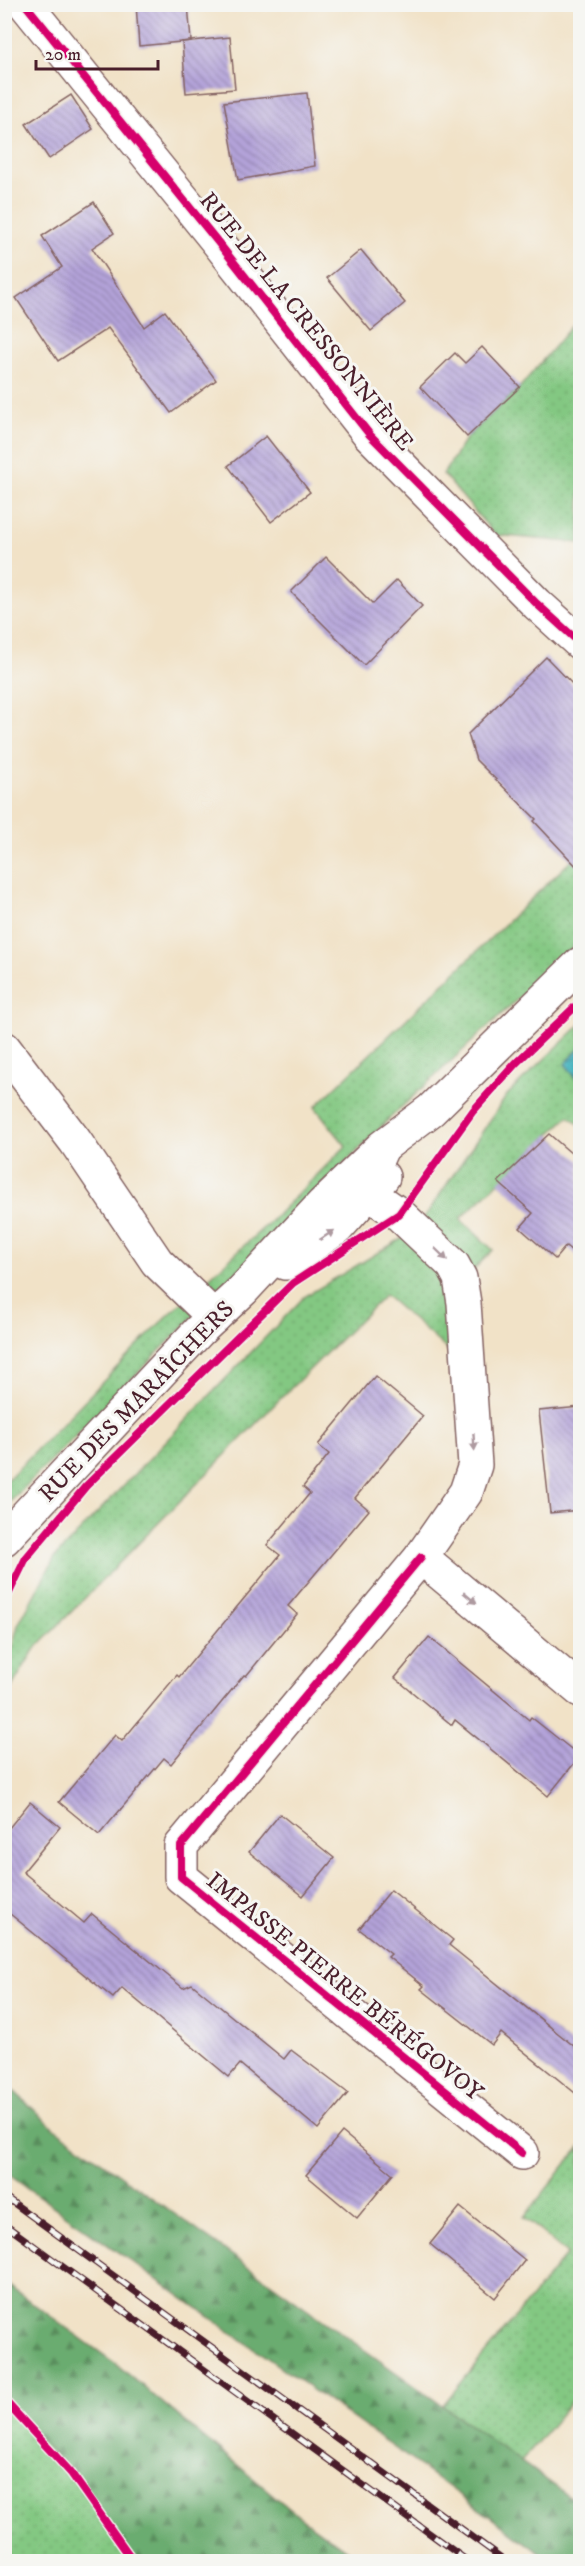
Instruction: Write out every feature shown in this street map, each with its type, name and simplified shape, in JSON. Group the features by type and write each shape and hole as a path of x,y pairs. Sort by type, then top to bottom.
{"street":[{"name":"RUE DE LA CRESSONNIÈRE","path":"25,4 218,241 370,435 537,604 580,643"},
{"name":"RUE DES MARAÎCHERS","path":"4,1539 323,1204 382,1147 431,1110 580,964"},
{"path":"4,1048 75,1141 157,1262 214,1317"},
{"name":"RUE DES MARAÎCHERS","path":"243,1290 338,1227 370,1194 431,1110"},
{"path":"382,1147 369,1177 370,1194 399,1214 453,1265 460,1278 464,1303 476,1465 466,1492 421,1557 580,1689"},
{"name":"IMPASSE PIERRE BÉRÉGOVOY","path":"421,1557 181,1845 181,1877 522,2153"}],"green space":[{"path":"580,316 580,543 495,535 443,474 467,437 520,387"},
{"path":"580,852 580,941 390,1118 5,1507 5,1482 161,1322 273,1219 346,1146 315,1107"},
{"path":"580,1025 580,1125 569,1116 460,1219 493,1250 475,1268 451,1353 385,1295 34,1650 5,1698 5,1674 18,1625 55,1557 304,1297 416,1230 507,1095"},
{"path":"5,2083 53,2127 580,2504 580,2561 551,2561 5,2172"},
{"path":"580,2147 580,2391 521,2462 442,2406 567,2254 524,2217"},
{"path":"4,2283 116,2364 297,2515 362,2561 5,2561"},
{"path":"5,2283 116,2364 297,2515 362,2561 134,2561 71,2473 5,2400"}],"water":[{"path":"580,1048 580,1082 565,1064"}],"building":[{"path":"136,4 188,4 191,41 139,46"},
{"path":"230,37 235,89 186,93 182,42"},
{"path":"307,93 315,166 238,180 224,102"},
{"path":"71,95 93,129 49,159 26,124"},
{"path":"94,202 114,233 92,248 144,327 165,311 216,380 171,413 108,328 58,361 16,298 62,267 42,236"},
{"path":"361,250 405,303 371,331 327,278"},
{"path":"482,347 520,387 467,437 420,387 455,353 465,363"},
{"path":"266,436 310,492 271,522 228,466"},
{"path":"326,557 373,604 397,580 422,606 364,665 291,592"},
{"path":"546,657 580,692 580,870 534,821 536,819 476,760 468,734"},
{"path":"549,1134 580,1161 580,1258 566,1246 555,1259 520,1228 533,1213 498,1182"},
{"path":"375,1376 423,1416 355,1498 369,1510 288,1606 297,1614 246,1676 244,1675 171,1764 164,1758 99,1835 59,1802 115,1735 122,1741 177,1675 179,1677 280,1555 267,1545 310,1493 303,1487 329,1454 318,1445"},
{"path":"580,1407 580,1510 550,1513 539,1411"},
{"path":"429,1637 529,1720 531,1717 580,1756 548,1796 455,1720 452,1725 395,1678"},
{"path":"30,1802 60,1827 23,1872 84,1923 92,1914 183,1988 192,1984 284,2059 291,2050 348,2093 318,2129 240,2064 229,2077 122,1988 113,1998 4,1909 4,1834"},
{"path":"280,1814 334,1858 303,1896 249,1852"},
{"path":"391,1890 453,1940 449,1945 580,2051 580,2097 501,2033 492,2045 421,1989 424,1986 388,1957 391,1954 359,1929"},
{"path":"342,2132 393,2174 357,2218 306,2175"},
{"path":"460,2207 525,2260 495,2298 430,2244"}],"railway":[{"path":"4,2196 507,2562"},
{"path":"4,2224 469,2562"}],"cycle path":[{"path":"25,4 370,435 537,604 580,643"},
{"path":"4,1603 26,1558 86,1486 293,1283 399,1214 473,1111 516,1063 580,1002"},
{"path":"421,1557 181,1846 181,1877 522,2153"},
{"path":"4,2400 71,2473 134,2562"}]}
